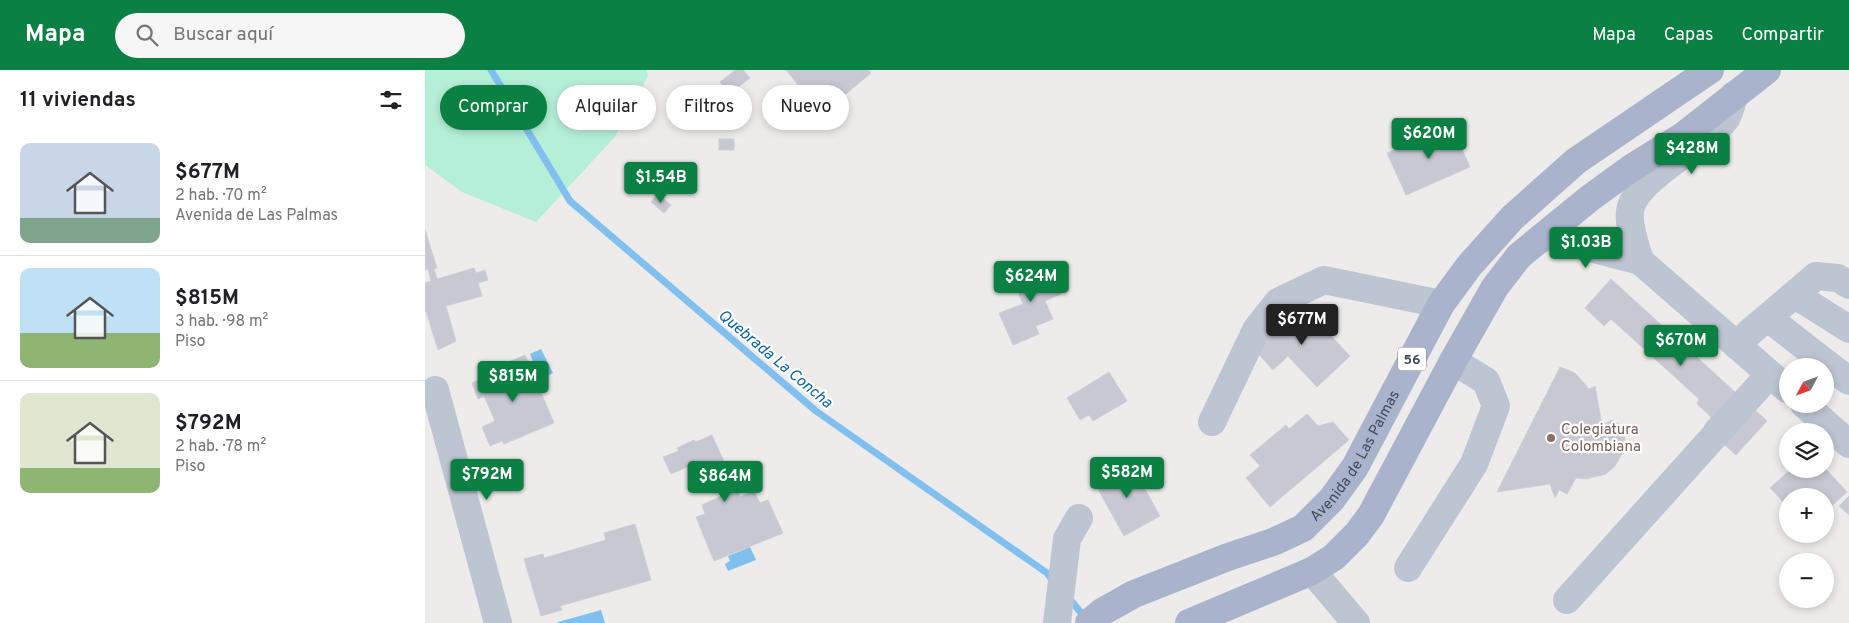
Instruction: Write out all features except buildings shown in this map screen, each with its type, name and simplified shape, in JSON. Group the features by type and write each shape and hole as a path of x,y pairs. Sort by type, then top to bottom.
{"main road":[{"name":"Avenida de Las Palmas","path":"1096,618 1134,594 1228,557 1273,542 1303,528 1332,499 1355,467 1441,304 1469,266 1512,218 1576,161 1710,70"},
{"name":"56","path":"1189,623 1312,571 1334,557 1357,534 1371,515 1453,361 1495,287 1519,256 1590,198 1630,169 1683,136 1734,95 1753,83 1767,70"}],"street":[{"path":"1640,261 1629,211 1635,197 1647,183 1715,131 1727,118 1734,95"},
{"path":"1544,236 1640,261 1779,382 1567,600"},
{"path":"1737,346 1749,333 1816,276 1838,278 1849,285"},
{"path":"1212,422 1256,330 1278,302 1324,280 1441,304"},
{"path":"1795,295 1849,329"},
{"path":"1768,318 1849,381"},
{"path":"1408,568 1474,464 1496,406 1486,381 1453,361"},
{"path":"435,390 498,623"},
{"path":"1814,413 1849,444"},
{"path":"1057,623 1067,539 1079,518"},
{"path":"1312,571 1355,623"}],"green space":[{"path":"425,70 647,70 648,76 643,85 557,85 557,130 618,130 614,138 536,222 462,192 425,165"}],"water":[{"path":"541,349 553,373 540,379 530,354"},
{"path":"750,547 756,560 728,571 725,564 730,561 728,556"},
{"path":"601,610 605,623 558,623 558,622"}],"waterway":[{"name":"Quebrada La Concha","path":"491,70 570,201 816,411 1047,573 1054,582"},
{"name":"Quebrada La Concha","path":"1068,597 1087,620"}],"place":[{"name":"Colegiatura Colombiana","path":"1551,438"}]}
